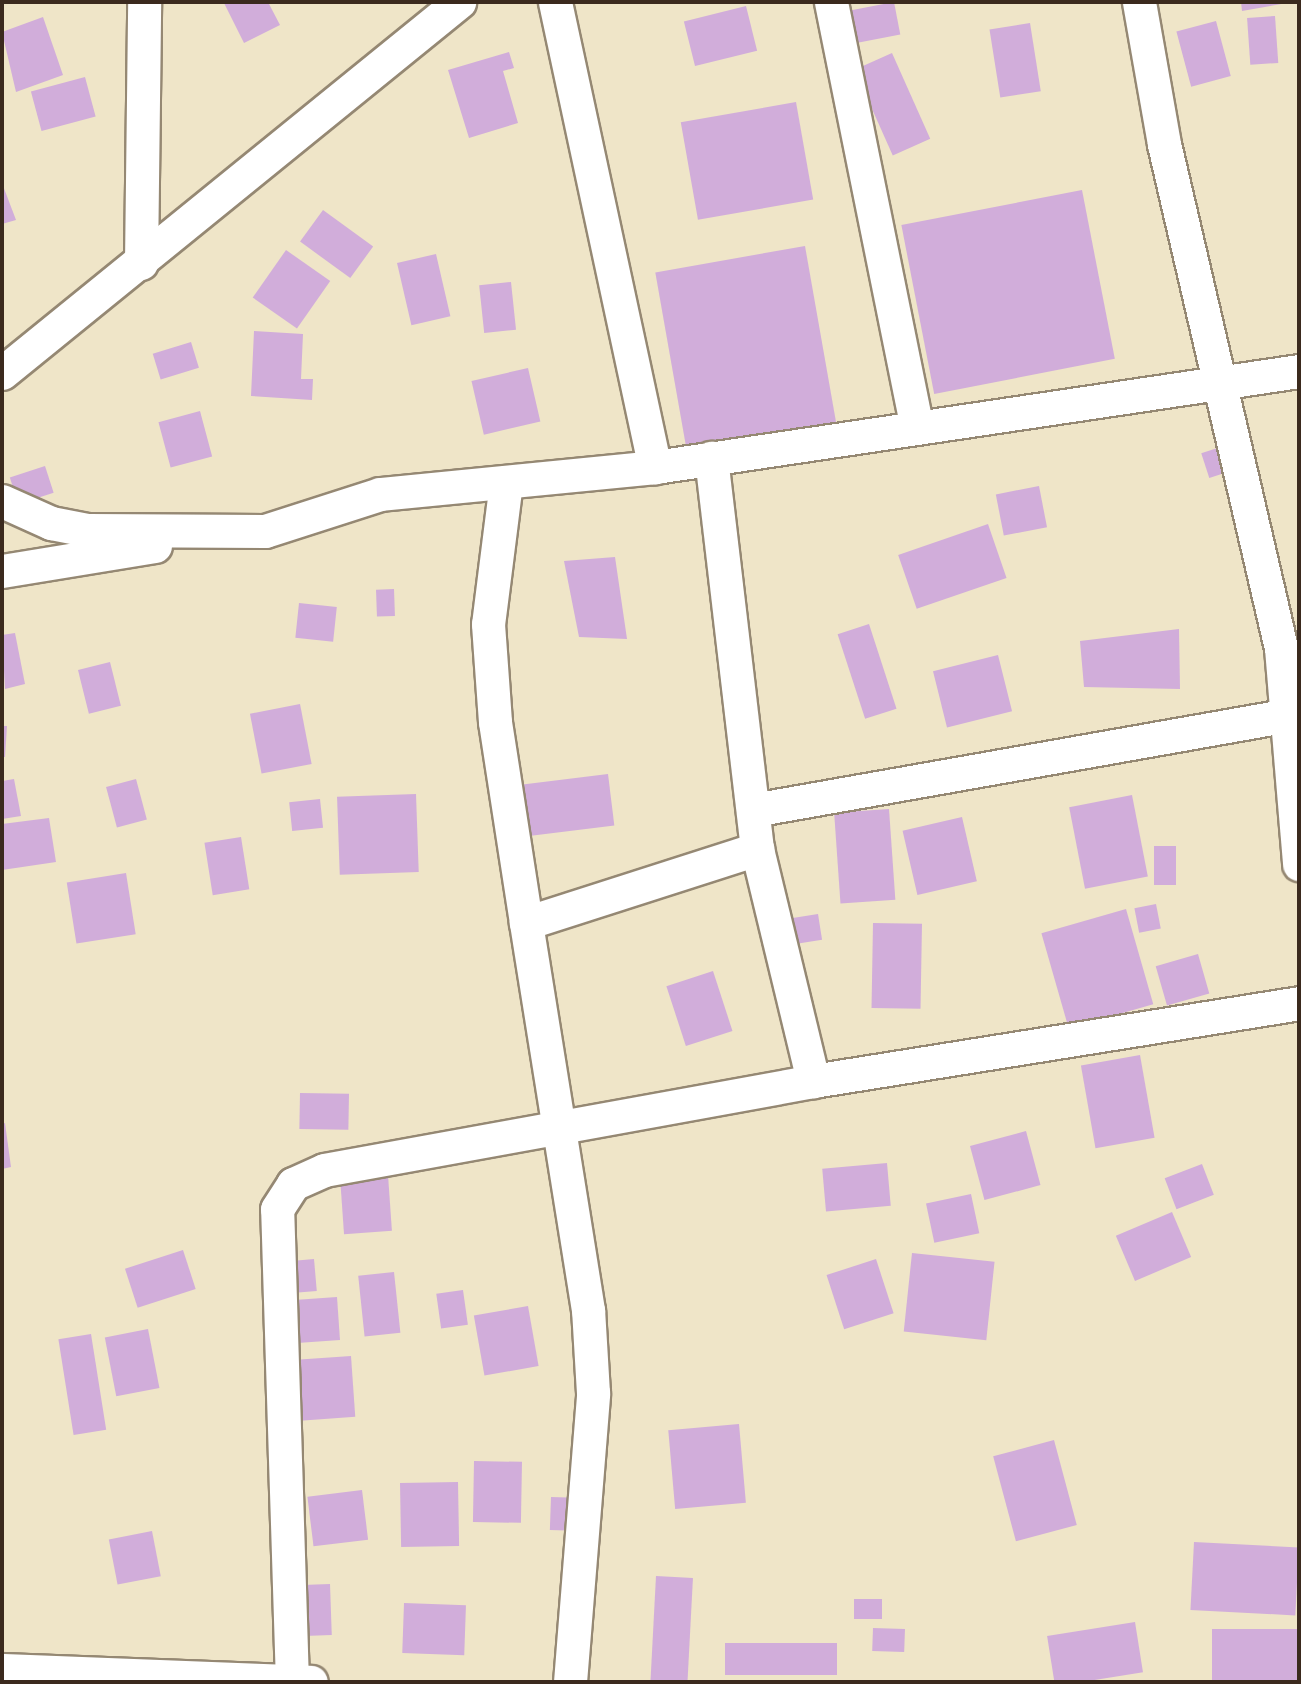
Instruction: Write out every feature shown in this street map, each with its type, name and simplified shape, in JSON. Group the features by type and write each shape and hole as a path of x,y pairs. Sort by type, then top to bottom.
{"street":[{"path":"141,263 144,2"},
{"path":"2,373 141,263 426,15 459,2"},
{"path":"555,2 655,467"},
{"path":"831,2 916,425"},
{"path":"1139,2 1217,379 1259,536 1289,715 1299,864"},
{"path":"2,571 265,530 380,494 655,467 1217,379 1299,371"},
{"path":"711,458 757,849 813,1082"},
{"path":"506,482 488,624 495,722 561,1128 593,1393 570,1682"},
{"path":"2,501 51,523 88,530 265,530"},
{"path":"753,810 1289,715"},
{"path":"526,923 757,849"},
{"path":"292,1682 277,1209 293,1184 324,1170 813,1082 1299,1003"},
{"path":"2,1670 311,1682"}],"building":[{"path":"268,2 280,25 244,43 224,3"},
{"path":"894,2 900,34 843,45 837,13"},
{"path":"1241,2 1287,2 1287,3 1242,11"},
{"path":"746,6 757,51 695,66 684,21"},
{"path":"1275,16 1278,63 1250,65 1247,18"},
{"path":"43,17 63,75 16,92 2,32"},
{"path":"1216,21 1231,76 1191,87 1176,32"},
{"path":"1030,23 1041,91 1000,98 990,29"},
{"path":"509,52 514,68 503,71 518,123 469,138 448,70"},
{"path":"892,53 930,139 893,156 855,70"},
{"path":"85,77 96,117 42,131 31,91"},
{"path":"796,102 813,199 698,220 681,122"},
{"path":"2,183 16,220 2,224"},
{"path":"1082,190 1115,359 934,394 901,225"},
{"path":"323,210 373,246 350,278 300,242"},
{"path":"805,246 837,430 688,457 655,272"},
{"path":"286,250 330,281 297,328 253,298"},
{"path":"436,254 450,316 411,325 397,263"},
{"path":"511,282 516,330 484,333 479,285"},
{"path":"254,331 303,334 301,379 313,379 312,400 251,396"},
{"path":"191,342 199,368 161,380 153,354"},
{"path":"528,368 540,422 484,435 471,381"},
{"path":"200,411 212,456 171,468 158,422"},
{"path":"1245,439 1253,464 1209,478 1201,453"},
{"path":"45,466 54,493 18,504 10,477"},
{"path":"1039,486 1047,527 1004,536 996,494"},
{"path":"988,524 1007,578 917,609 898,555"},
{"path":"615,557 627,639 579,637 564,561"},
{"path":"394,589 395,616 377,617 376,590"},
{"path":"299,603 337,607 333,642 295,638"},
{"path":"869,624 897,709 865,719 838,634"},
{"path":"1179,629 1180,689 1084,687 1080,641"},
{"path":"15,633 25,684 5,689 2,635"},
{"path":"998,655 1012,711 947,727 933,671"},
{"path":"110,662 121,706 89,714 78,670"},
{"path":"300,704 312,764 262,774 250,714"},
{"path":"2,726 7,726 5,757 2,757"},
{"path":"608,774 614,826 523,837 517,785"},
{"path":"14,779 21,816 2,819 2,781"},
{"path":"136,779 147,820 117,828 106,787"},
{"path":"416,794 419,872 340,875 337,797"},
{"path":"1132,795 1148,876 1085,889 1069,807"},
{"path":"320,799 323,828 292,831 289,802"},
{"path":"889,809 895,900 840,904 834,813"},
{"path":"962,817 977,881 917,895 903,831"},
{"path":"49,818 56,862 2,870 2,824"},
{"path":"241,837 249,889 213,895 204,843"},
{"path":"1154,846 1176,846 1176,885 1154,885"},
{"path":"126,873 136,934 76,944 67,882"},
{"path":"1156,904 1161,929 1139,933 1134,908"},
{"path":"1126,909 1153,1004 1069,1028 1041,933"},
{"path":"818,914 822,940 790,945 786,919"},
{"path":"873,923 922,924 921,1009 872,1008"},
{"path":"1198,954 1209,993 1167,1006 1156,966"},
{"path":"713,971 732,1031 686,1046 666,986"},
{"path":"1140,1055 1155,1138 1095,1148 1081,1065"},
{"path":"300,1093 349,1094 348,1130 299,1129"},
{"path":"5,1123 11,1167 2,1169 2,1124"},
{"path":"1026,1131 1040,1185 984,1200 970,1146"},
{"path":"887,1163 891,1206 826,1212 822,1169"},
{"path":"1202,1164 1214,1195 1176,1209 1165,1178"},
{"path":"388,1175 392,1231 344,1234 340,1178"},
{"path":"971,1194 979,1233 934,1243 926,1204"},
{"path":"1172,1212 1191,1257 1135,1281 1116,1236"},
{"path":"183,1250 196,1289 138,1308 125,1269"},
{"path":"912,1253 995,1262 986,1340 904,1332"},
{"path":"314,1259 317,1291 286,1294 283,1262"},
{"path":"876,1259 894,1313 844,1329 827,1275"},
{"path":"394,1272 400,1333 365,1336 358,1276"},
{"path":"463,1290 468,1325 441,1328 436,1294"},
{"path":"337,1297 340,1340 290,1343 287,1300"},
{"path":"528,1306 539,1366 484,1376 474,1316"},
{"path":"148,1329 159,1388 116,1396 105,1337"},
{"path":"91,1334 106,1430 74,1435 58,1339"},
{"path":"351,1356 355,1417 293,1421 289,1360"},
{"path":"739,1424 746,1503 675,1509 668,1430"},
{"path":"1054,1440 1077,1525 1016,1541 993,1456"},
{"path":"474,1461 522,1462 521,1523 473,1522"},
{"path":"458,1482 459,1546 401,1547 400,1483"},
{"path":"362,1490 368,1540 314,1546 307,1497"},
{"path":"551,1497 576,1498 575,1531 550,1530"},
{"path":"152,1531 161,1576 118,1585 109,1539"},
{"path":"1194,1542 1299,1547 1295,1615 1190,1610"},
{"path":"656,1576 693,1578 687,1682 650,1682"},
{"path":"330,1584 332,1635 304,1636 302,1585"},
{"path":"854,1599 882,1599 882,1619 854,1619"},
{"path":"404,1603 466,1605 464,1655 402,1653"},
{"path":"1135,1622 1143,1672 1082,1682 1054,1682 1047,1636"},
{"path":"873,1628 905,1629 904,1652 872,1651"},
{"path":"1212,1629 1299,1629 1299,1680 1212,1680"},
{"path":"725,1643 837,1643 837,1675 725,1675"}]}
